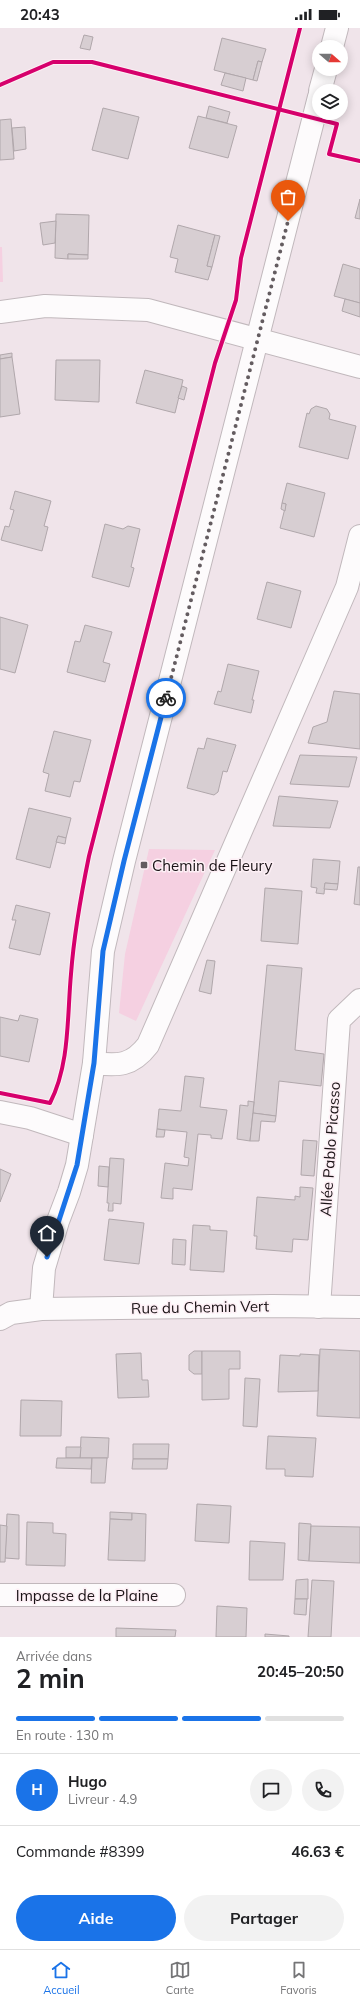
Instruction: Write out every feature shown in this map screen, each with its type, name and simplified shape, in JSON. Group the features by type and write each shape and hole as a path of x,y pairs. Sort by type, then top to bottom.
{"street":[{"path":"334,40 337,28"},
{"path":"0,1319 11,1313 41,1309 44,1268 75,1172 82,1135 94,1063 103,951 106,936 313,120"},
{"path":"0,312 45,306 148,310 360,367"},
{"path":"94,1063 113,1065 129,1062 140,1056 148,1045 347,587 360,536"},
{"name":"Allée Pablo Picasso","path":"319,1307 339,1020 360,1000"},
{"path":"0,1112 30,1118 82,1135"},
{"name":"Rue du Chemin Vert","path":"41,1309 360,1307"},
{"name":"Impasse de la Plaine","path":"0,1594 174,1595"}],"shaded area":[{"path":"0,247 2,247 3,282 0,282"},
{"path":"149,849 215,850 136,1021 119,1013 125,954"}],"building":[{"path":"84,35 93,37 90,50 80,48"},
{"path":"222,38 266,49 262,62 258,61 253,80 214,70"},
{"path":"258,61 262,62 257,81 253,80"},
{"path":"225,73 246,78 243,91 221,85"},
{"path":"209,106 230,112 227,123 206,118"},
{"path":"103,108 139,117 128,159 92,150"},
{"path":"198,116 237,126 228,158 189,148"},
{"path":"11,119 14,159 0,160 0,120"},
{"path":"25,127 26,149 14,151 12,128"},
{"path":"360,199 360,219 355,218"},
{"path":"56,214 89,215 88,255 68,254 68,259 55,258"},
{"path":"56,221 55,243 43,245 40,223"},
{"path":"178,225 215,235 207,266 212,267 208,280 175,272 178,259 170,257"},
{"path":"215,235 220,236 212,267 207,266"},
{"path":"68,254 88,255 88,259 68,259"},
{"path":"343,264 360,269 360,303 334,296"},
{"path":"345,299 360,303 360,317 342,311"},
{"path":"12,353 12,357 0,359 0,355"},
{"path":"12,357 20,414 0,417 0,359"},
{"path":"56,360 100,360 99,402 55,400"},
{"path":"145,370 183,380 175,413 136,403"},
{"path":"182,386 187,388 184,400 178,398"},
{"path":"316,406 327,409 330,414 329,419 356,426 348,459 299,447 307,413 309,414 311,409"},
{"path":"287,483 325,493 314,537 280,528 286,504 282,503"},
{"path":"15,491 51,501 44,526 48,527 42,551 1,540 5,526 9,527 14,510 10,509"},
{"path":"282,503 286,504 285,511 281,509"},
{"path":"105,524 123,529 128,526 140,529 131,567 134,568 129,587 92,577"},
{"path":"267,582 301,591 291,628 257,619"},
{"path":"0,617 28,625 15,673 0,669"},
{"path":"85,625 112,632 103,662 110,664 105,682 67,672 75,641 80,642"},
{"path":"228,664 259,671 252,700 254,700 251,713 214,704 218,691 221,692"},
{"path":"334,691 360,694 360,749 308,743 313,727 327,722"},
{"path":"54,731 91,740 80,782 74,781 70,797 45,791 49,774 43,772"},
{"path":"207,738 236,745 227,772 223,771 218,792 214,795 187,788 198,748 204,749"},
{"path":"300,755 357,757 349,787 290,784"},
{"path":"279,796 338,801 330,828 273,826"},
{"path":"29,808 71,818 66,838 58,836 50,868 16,859"},
{"path":"58,836 66,838 65,844 56,842"},
{"path":"313,859 340,861 338,884 325,883 324,894 316,893 317,888 311,887"},
{"path":"358,867 360,867 360,905 354,904"},
{"path":"325,883 338,884 337,890 324,889"},
{"path":"265,888 302,891 298,944 261,941"},
{"path":"16,905 50,913 40,955 9,948 16,920 12,920"},
{"path":"207,960 215,961 211,994 199,991"},
{"path":"267,965 302,968 295,1050 324,1054 321,1086 279,1081 276,1116 253,1113"},
{"path":"20,1015 38,1019 29,1062 0,1056 0,1017 18,1021"},
{"path":"185,1076 204,1078 200,1107 227,1110 222,1139 211,1138 211,1135 198,1134 192,1190 173,1188 173,1199 161,1198 165,1163 188,1166 189,1158 184,1157 187,1132 157,1129 159,1109 181,1111"},
{"path":"248,1101 254,1102 250,1141 237,1139 240,1105 248,1106"},
{"path":"253,1113 276,1116 275,1122 261,1121 259,1141 250,1141"},
{"path":"157,1129 165,1130 164,1137 156,1137"},
{"path":"303,1140 317,1141 314,1176 301,1175"},
{"path":"110,1158 124,1159 121,1204 113,1203 113,1211 108,1211 109,1203 107,1203"},
{"path":"99,1166 109,1167 108,1187 98,1186"},
{"path":"0,1169 11,1174 0,1202"},
{"path":"300,1187 313,1188 308,1240 293,1239 292,1252 256,1249 257,1236 254,1236 257,1197 295,1200 295,1196 300,1197"},
{"path":"109,1219 144,1223 139,1264 104,1260"},
{"path":"193,1225 210,1226 210,1230 227,1231 224,1272 190,1270"},
{"path":"173,1239 186,1240 185,1265 172,1264"},
{"path":"320,1349 360,1351 360,1418 317,1416"},
{"path":"194,1351 202,1351 202,1374 194,1374 189,1370 189,1355"},
{"path":"202,1351 240,1351 240,1369 229,1369 229,1399 202,1400"},
{"path":"141,1353 142,1380 148,1380 149,1397 118,1398 116,1354"},
{"path":"300,1354 319,1355 318,1391 278,1392 280,1355 300,1356"},
{"path":"245,1378 260,1379 257,1427 243,1426"},
{"path":"21,1400 62,1401 61,1436 20,1436"},
{"path":"268,1436 316,1438 313,1477 285,1476 285,1469 266,1469"},
{"path":"81,1437 109,1438 108,1458 80,1458"},
{"path":"133,1444 169,1444 168,1459 133,1459"},
{"path":"66,1447 81,1447 80,1458 66,1458"},
{"path":"57,1458 92,1458 91,1469 56,1468"},
{"path":"92,1458 107,1458 105,1483 91,1483"},
{"path":"133,1459 168,1459 167,1469 132,1469"},
{"path":"197,1504 231,1506 229,1543 195,1541"},
{"path":"110,1512 132,1513 132,1520 110,1519"},
{"path":"132,1513 146,1514 145,1561 108,1560 110,1519 132,1520"},
{"path":"7,1514 19,1515 19,1559 5,1558"},
{"path":"27,1522 53,1523 53,1533 66,1534 65,1566 26,1565"},
{"path":"299,1523 311,1524 309,1561 298,1560"},
{"path":"0,1525 7,1526 5,1562 0,1562"},
{"path":"311,1526 360,1527 360,1563 309,1561"},
{"path":"250,1541 285,1543 283,1580 249,1580"},
{"path":"308,1579 308,1599 295,1599 296,1580"},
{"path":"312,1580 334,1581 331,1637 308,1637"},
{"path":"295,1599 307,1599 306,1615 294,1614"},
{"path":"217,1606 247,1608 246,1637 216,1637"},
{"path":"116,1628 176,1630 175,1637 116,1637"},
{"path":"265,1634 289,1636 289,1637 265,1637"}],"cycle path":[{"path":"0,1093 50,1103 61,1072 66,1040 74,944 89,856 215,363 236,300 241,258 300,28"},
{"path":"0,85 53,62 92,62 337,124 329,154 360,161"}],"way so far":[{"path":"166,698 288,221"}],"place":[{"name":"Chemin de Fleury","path":"144,865"}],"route":[{"path":"47,1257 77,1165 94,1063 103,951 124,861 166,698"}]}
